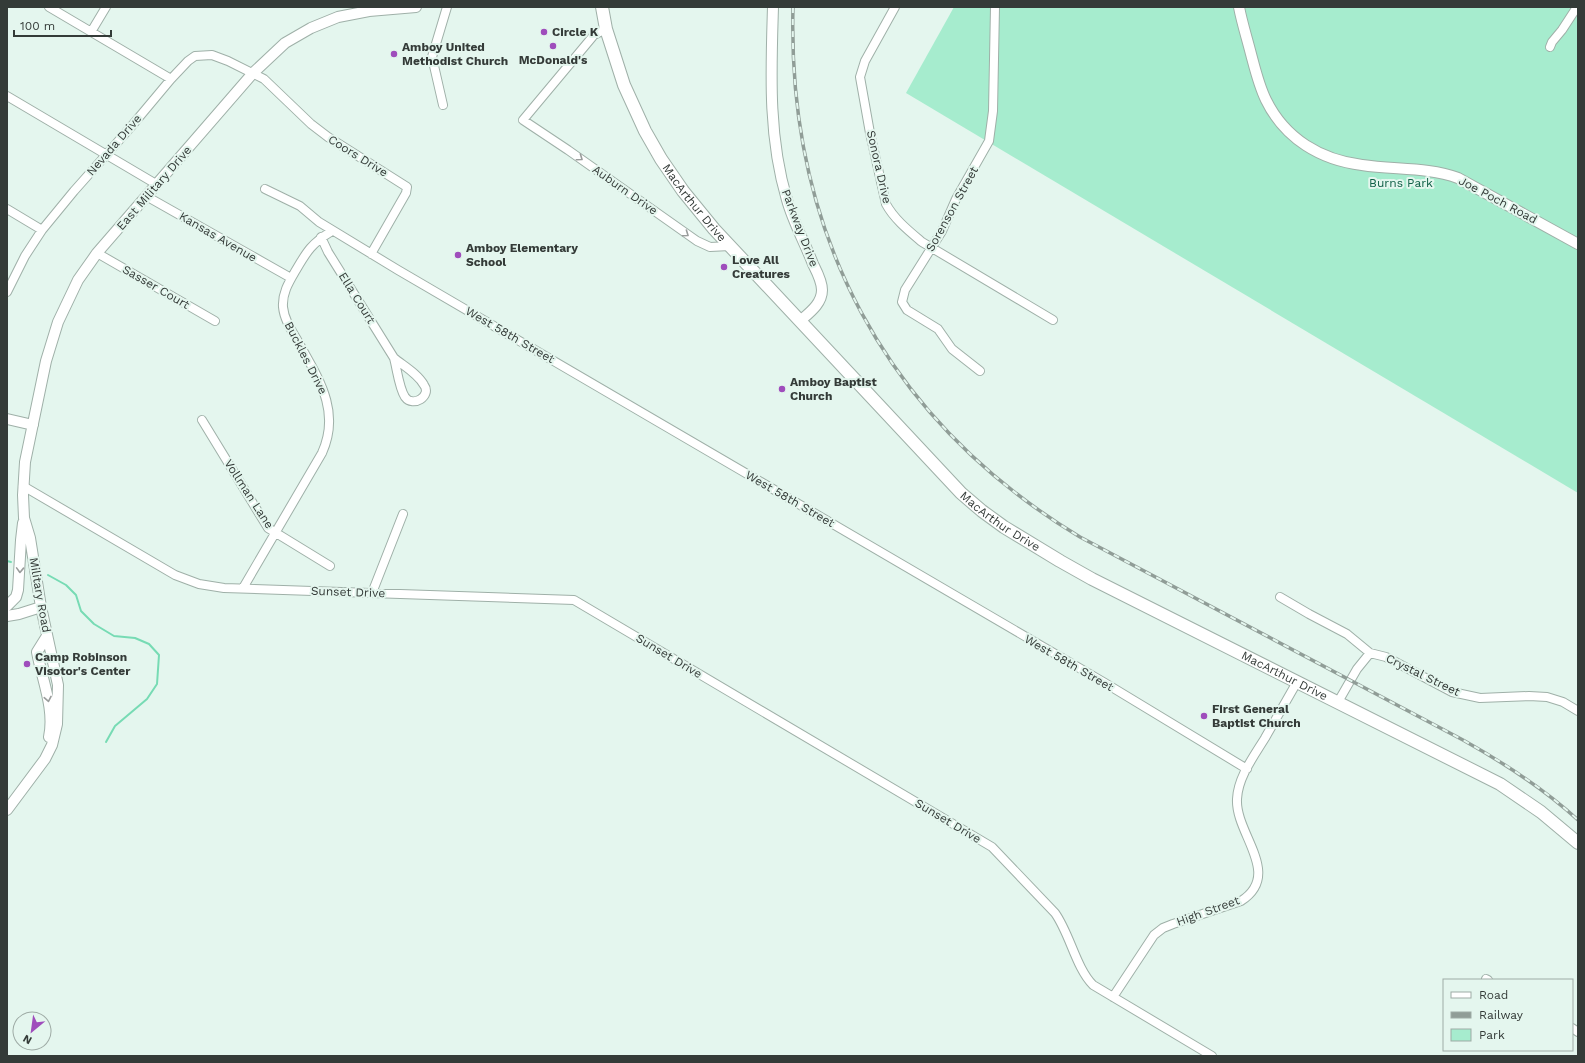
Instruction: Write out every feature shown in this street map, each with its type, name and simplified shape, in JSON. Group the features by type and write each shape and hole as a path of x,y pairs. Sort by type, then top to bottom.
{"main road":[{"name":"MacArthur Drive","path":"602,7 606,29 624,85 636,113 652,144 683,191 730,246 800,321 961,493 982,511 1026,540 1086,575 1500,784 1541,812 1578,843"}],"street":[{"path":"48,7 171,79"},
{"path":"91,32 106,7"},
{"name":"East Military Drive","path":"23,486 26,462 46,361 58,322 78,280 97,254 253,73 285,43 297,35 327,20 368,9 416,7"},
{"path":"443,105 432,57 447,7"},
{"name":"Parkway Drive","path":"773,7 771,98 778,166 787,202 822,289 822,295 817,305 800,321"},
{"name":"Sonora Drive","path":"895,7 862,69 861,84 881,188 886,204 890,211 909,231 931,247 1053,320"},
{"name":"Sorenson Street","path":"980,371 952,349 938,329 907,310 902,302 905,290 942,231 956,199 989,141 993,110 995,7"},
{"path":"1550,47 1577,7"},
{"name":"Joe Poch Road","path":"1239,9 1258,78 1266,100 1284,127 1306,147 1329,158 1362,166 1441,173 1452,176 1470,183 1578,244"},
{"name":"Auburn Drive","path":"606,29 594,35 523,120 697,241 710,247 730,246"},
{"name":"Nevada Drive","path":"7,292 25,256 42,230 74,191 188,61 200,55 216,56 253,73"},
{"name":"Coors Drive","path":"253,73 264,79 328,137 407,186 406,193 371,254"},
{"path":"7,96 156,184"},
{"name":"West 58th Street","path":"265,189 300,206 318,222 371,254 1105,683 1247,769"},
{"name":"Kansas Avenue","path":"146,196 291,278"},
{"path":"7,209 42,230"},
{"path":"321,237 332,230"},
{"name":"Buckles Drive","path":"243,588 322,453 327,440 330,424 330,410 326,396 285,317 283,306 284,296 291,278 309,249 321,237"},
{"name":"Ella Court","path":"321,237 328,252 394,358 405,397 414,401 422,398 426,391 425,385 394,358"},
{"name":"Sasser Court","path":"97,254 215,321"},
{"path":"7,419 33,425"},
{"name":"Vollman Lane","path":"202,420 268,528 330,566"},
{"name":"Military Road","path":"9,807 45,759 52,745 56,729 58,685 41,607 30,538 24,518 23,486"},
{"name":"Sunset Drive","path":"23,486 186,580 206,586 576,601 992,848 1002,856 1062,922 1088,980 1093,986 1212,1056"},
{"path":"372,592 403,514"},
{"path":"7,606 16,597 20,584 21,540 24,518"},
{"name":"Crystal Street","path":"1280,597 1347,634 1370,653 1386,657 1452,692 1470,697 1488,699 1529,696 1547,697 1563,702 1578,710"},
{"path":"7,616 41,607"},
{"path":"1338,702 1357,669 1370,653"},
{"name":"High Street","path":"1114,997 1154,935 1163,928 1173,924 1241,901 1249,895 1255,886 1258,879 1258,864 1240,822 1237,800 1238,791 1247,769 1297,682"}],"green space":[{"name":"Burns Park","path":"954,7 1578,7 1578,493 906,93"}],"waterway":[{"path":"7,561 11,562"},
{"path":"48,575 66,585 76,595 81,611 94,624 114,636 135,638 149,644 159,655 157,684 147,699 115,726 106,742"}],"railway":[{"path":"793,7 796,90 808,169 830,243 862,313 902,377 952,437 1012,490 1080,537 1463,740 1523,777 1551,797 1578,820"}],"place":[{"name":"Circle K","path":"544,32"},
{"name":"McDonald's","path":"553,46"},
{"name":"Amboy United Methodist Church","path":"394,54"},
{"name":"Amboy Elementary School","path":"458,255"},
{"name":"Love All Creatures","path":"724,267"},
{"name":"Amboy Baptist Church","path":"782,389"},
{"name":"Camp Robinson Visotor's Center","path":"27,664"},
{"name":"First General Baptist Church","path":"1204,716"}]}
